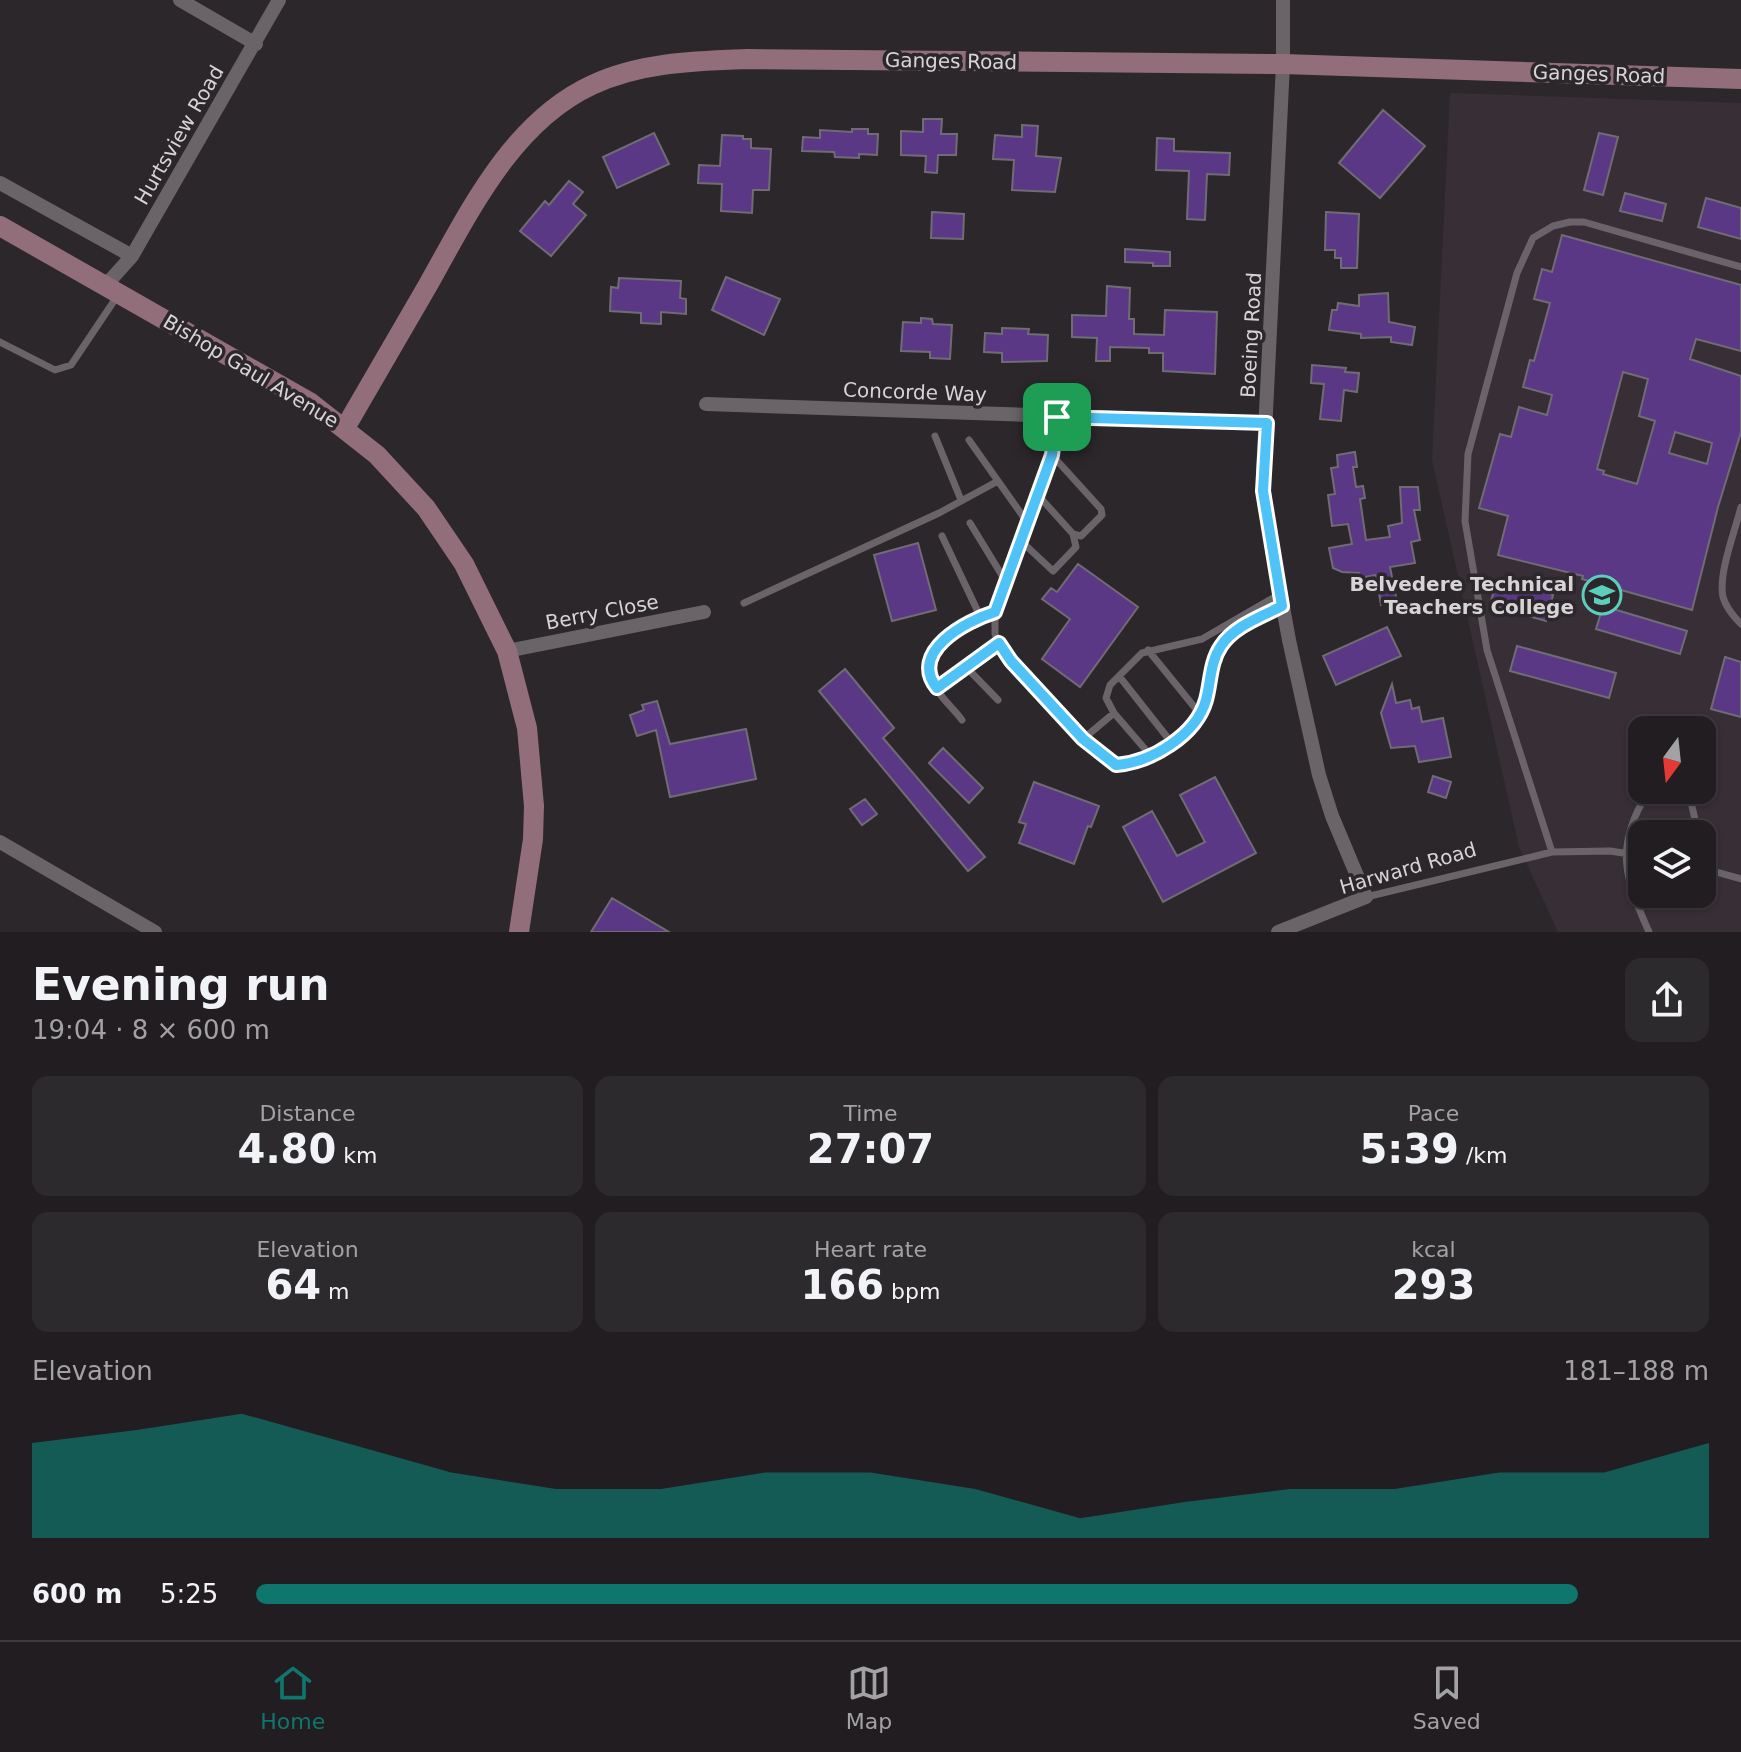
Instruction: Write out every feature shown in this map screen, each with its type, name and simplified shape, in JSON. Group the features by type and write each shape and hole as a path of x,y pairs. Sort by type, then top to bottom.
{"street":[{"path":"180,0 256,44"},
{"name":"Hurtsview Road","path":"112,289 279,0"},
{"name":"Boeing Road","path":"1283,0 1283,64 1263,491 1281,600 1319,775 1332,816 1366,897"},
{"name":"Ganges Road","path":"345,428 470,211 505,159 543,118 565,101 613,77 655,66 748,59 1283,64 1741,79"},
{"path":"0,183 132,256"},
{"name":"Bishop Gaul Avenue","path":"0,226 311,403 377,455 426,508 464,564 507,651 527,728 534,806 531,867 519,932"},
{"name":"Concorde Way","path":"706,404 1267,423"},
{"name":"Berry Close","path":"507,651 704,612"},
{"path":"0,842 155,932"},
{"name":"Harward Road","path":"1278,932 1366,897"}],"lane":[{"path":"1552,852 1487,650 1465,521 1468,454 1517,273 1533,238 1553,226 1570,222 1584,222 1741,267"},
{"path":"0,342 55,370 71,365 112,289"},
{"path":"1057,417 1052,455 995,612 993,626 999,643 1011,661 1083,739 1116,765 1128,764 1151,756 1192,728 1206,699 1216,654 1222,643 1281,600"},
{"path":"935,436 961,500"},
{"path":"969,440 1027,522"},
{"path":"1052,455 1103,512 1081,536 1073,534"},
{"path":"744,603 939,513 998,481"},
{"path":"1021,541 1053,571 1076,547 1073,534 1037,494"},
{"path":"1741,507 1723,578 1723,597 1730,613 1741,624"},
{"path":"970,523 1006,582"},
{"path":"942,536 980,616"},
{"path":"1151,756 1114,713 1106,698 1110,685 1148,650 1202,639 1281,600"},
{"path":"962,720 930,680 928,665 932,654 951,634 980,616 995,612"},
{"path":"1202,639 1216,654"},
{"path":"937,688 999,643"},
{"path":"1148,650 1200,714"},
{"path":"967,668 998,700"},
{"path":"1119,676 1171,742"},
{"path":"1083,739 1114,713"},
{"path":"1632,820 1647,794 1666,793 1691,802 1695,820"},
{"path":"1628,837 1624,853 1629,881 1649,932"},
{"name":"Harward Road","path":"1366,897 1552,852 1628,854"},
{"path":"1716,872 1741,879"}],"shaded area":[{"name":"Belvedere Technical Teachers College","path":"1450,93 1741,103 1741,932 1558,932 1519,847 1432,460"}],"building":[{"path":"1383,110 1425,146 1380,198 1339,163"},
{"path":"923,119 942,119 941,134 957,134 956,155 938,155 937,173 925,172 926,156 901,155 901,131 923,132"},
{"path":"1022,125 1038,126 1036,156 1061,158 1055,192 1012,190 1014,160 993,159 995,135 1022,137"},
{"path":"852,129 868,129 868,134 878,134 877,155 835,157 834,152 802,151 803,137 820,138 820,130 852,132"},
{"path":"654,133 669,164 617,188 603,157"},
{"path":"1599,133 1618,137 1603,195 1584,190"},
{"path":"722,135 743,136 743,139 751,139 751,148 771,149 769,190 753,190 752,213 721,211 722,184 698,183 699,165 720,166"},
{"path":"1157,138 1174,139 1174,151 1230,153 1229,175 1207,174 1205,220 1187,219 1189,171 1156,170"},
{"path":"569,181 583,192 573,204 586,215 551,256 520,231 545,201 549,205"},
{"path":"1625,193 1666,204 1662,221 1620,211"},
{"path":"1706,198 1741,208 1741,239 1698,227"},
{"path":"932,212 964,214 963,239 931,238"},
{"path":"1326,212 1359,214 1357,268 1341,268 1341,258 1335,258 1335,250 1325,250"},
{"path":"1562,235 1741,285 1741,351 1696,339 1690,359 1741,376 1741,432 1692,610 1582,579 1583,576 1498,555 1508,516 1479,508 1500,434 1511,437 1519,407 1547,415 1552,395 1523,387 1530,360 1534,361 1550,303 1534,299 1542,269 1552,272","holes":["1623,372 1648,379 1639,416 1655,421 1637,484 1603,474 1604,471 1597,469","1675,432 1712,443 1707,464 1669,453"]},
{"path":"1125,249 1170,252 1170,266 1125,262"},
{"path":"726,277 780,299 764,335 712,310"},
{"path":"619,278 681,281 680,298 686,299 686,314 661,312 661,324 641,323 641,313 610,311 611,287 618,288"},
{"path":"1107,286 1130,288 1129,319 1134,319 1134,334 1164,335 1165,310 1217,312 1215,374 1163,371 1163,353 1149,353 1149,348 1110,347 1110,361 1096,361 1097,338 1072,337 1072,315 1106,316"},
{"path":"1388,293 1389,322 1415,327 1412,345 1391,342 1391,337 1361,338 1361,334 1329,330 1332,310 1337,310 1338,303 1359,306 1359,295"},
{"path":"921,318 932,319 933,324 952,325 950,359 930,358 930,352 901,351 903,322 921,323"},
{"path":"1002,328 1029,329 1028,334 1048,335 1047,361 1002,362 1002,353 984,352 985,333 1002,334"},
{"path":"1312,365 1346,368 1345,372 1359,373 1357,392 1344,390 1341,421 1320,419 1324,384 1311,383"},
{"path":"1355,452 1357,467 1353,467 1356,487 1363,486 1365,498 1360,499 1366,540 1390,537 1388,526 1402,523 1400,487 1418,487 1420,510 1414,510 1420,540 1411,542 1415,563 1390,567 1397,602 1381,605 1376,575 1360,578 1359,573 1333,568 1329,548 1352,544 1348,524 1332,526 1328,495 1335,494 1331,468 1338,467 1337,455"},
{"path":"918,543 936,610 892,621 874,555"},
{"path":"1078,564 1138,607 1080,687 1042,659 1070,619 1042,599 1051,588 1057,592"},
{"path":"1497,579 1553,595 1546,621 1490,605"},
{"path":"1603,606 1687,631 1680,654 1596,629"},
{"path":"1387,627 1401,656 1336,685 1323,656"},
{"path":"1517,646 1616,673 1609,698 1510,671"},
{"path":"1725,657 1741,662 1741,717 1711,709"},
{"path":"845,669 894,728 883,738 985,857 968,871 819,691"},
{"path":"1392,684 1396,703 1410,700 1412,709 1419,707 1422,722 1443,718 1451,757 1419,762 1415,746 1391,748 1381,713"},
{"path":"657,701 670,744 746,729 756,779 670,797 656,730 637,736 630,715 644,710 642,705"},
{"path":"943,748 983,788 969,803 929,763"},
{"path":"1433,776 1451,782 1446,798 1428,792"},
{"path":"1215,777 1256,853 1163,902 1123,827 1152,811 1177,856 1205,842 1180,795"},
{"path":"1034,782 1099,806 1074,864 1019,843 1026,824 1019,822"},
{"path":"865,799 877,814 862,825 850,809"},
{"path":"612,898 669,932 591,932"}],"place":[{"name":"Belvedere Technical Teachers College","path":"1602,595"}],"route":[{"path":"1057,417 1267,423 1263,491 1282,606 1244,625 1222,643 1210,673 1206,699 1192,728 1151,756 1128,764 1116,765 1083,739 1011,661 999,643 937,688 930,680 928,665 943,640 980,616 995,612 1052,455 1057,417"}]}
